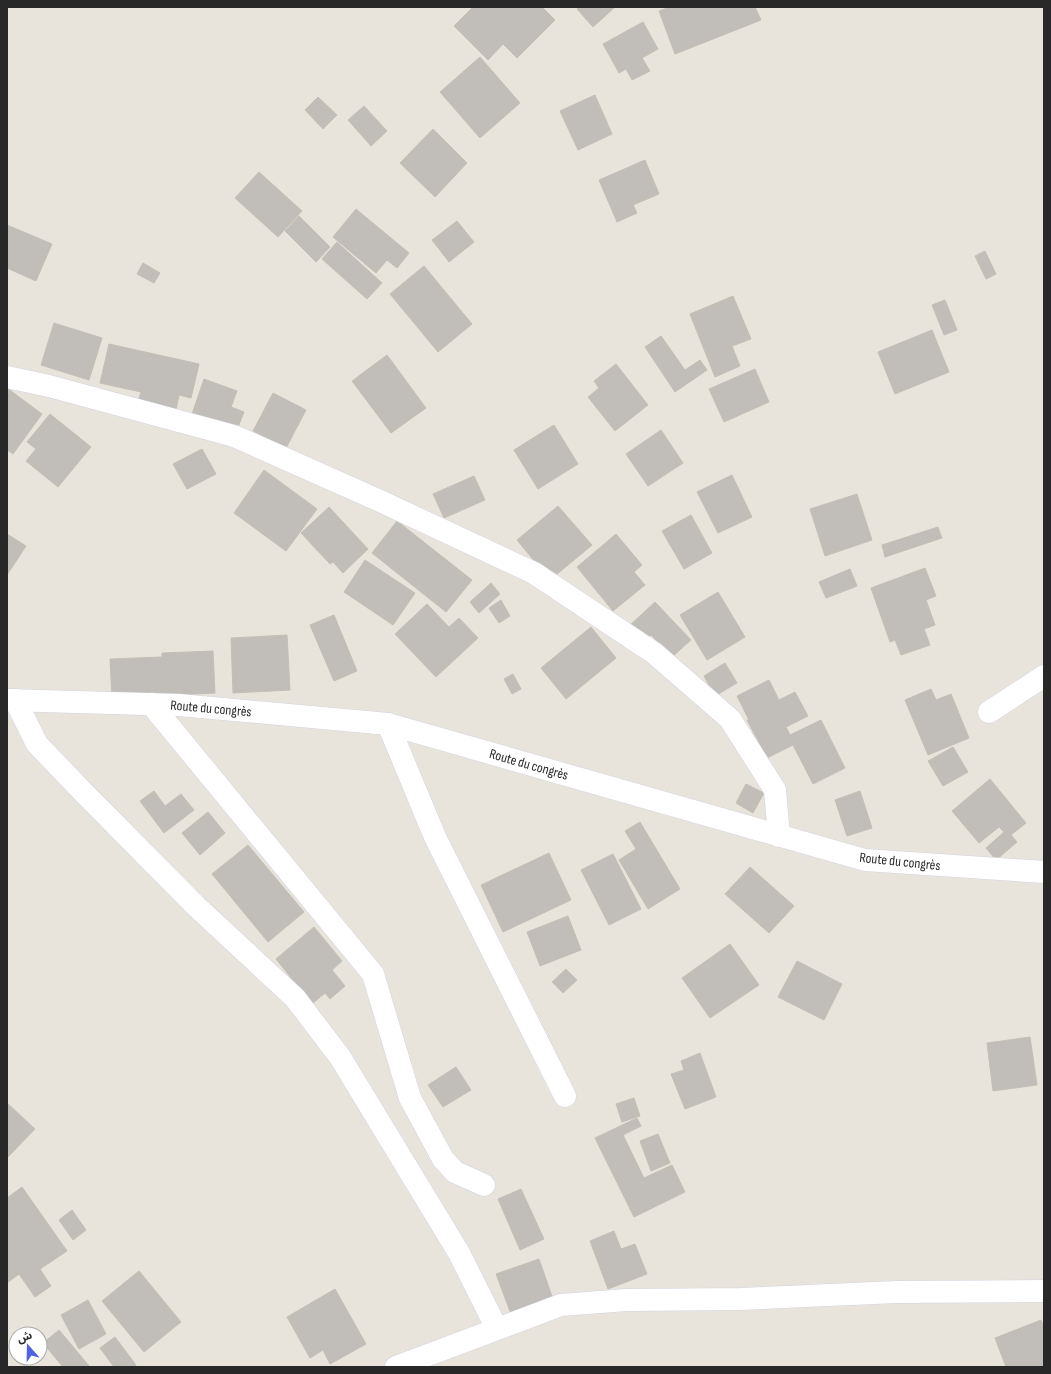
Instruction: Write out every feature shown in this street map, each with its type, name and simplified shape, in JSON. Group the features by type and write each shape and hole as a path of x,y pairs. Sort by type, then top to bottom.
{"street":[{"path":"7,377 49,386 234,436 378,500 534,573 654,653 730,719 775,790 779,836"},
{"path":"989,712 1044,676"},
{"path":"11,700 37,744 198,907 295,998 340,1057 459,1253 497,1329"},
{"name":"Route du congrès","path":"11,700 179,705 388,724 865,860 1044,872"},
{"path":"151,704 373,974 410,1098 443,1160 455,1172 484,1185"},
{"path":"388,724 435,837 565,1096"},
{"path":"396,1367 561,1305 626,1300 740,1299 896,1292 1044,1291"}],"building":[{"path":"473,7 542,7 555,20 517,58 503,44 488,60 454,26"},
{"path":"579,7 615,7 593,27 577,9"},
{"path":"670,7 755,7 761,20 675,54 659,11"},
{"path":"643,22 658,49 642,58 650,71 632,80 626,69 619,73 603,44"},
{"path":"480,57 520,103 480,138 440,92"},
{"path":"595,95 612,134 578,150 560,111"},
{"path":"318,97 337,115 323,129 305,110"},
{"path":"364,106 387,131 371,146 348,120"},
{"path":"433,129 467,163 435,197 400,163"},
{"path":"645,160 659,194 633,205 637,213 617,222 599,180"},
{"path":"259,172 302,211 278,237 235,198"},
{"path":"356,209 409,253 397,268 387,260 376,273 333,237"},
{"path":"299,216 330,247 316,262 285,231"},
{"path":"457,221 474,242 449,262 432,240"},
{"path":"7,225 52,244 36,281 7,268"},
{"path":"337,242 382,283 367,299 322,259"},
{"path":"985,251 996,274 986,279 975,256"},
{"path":"143,263 160,273 154,283 137,274"},
{"path":"424,266 472,324 438,352 390,294"},
{"path":"733,296 751,339 732,346 740,366 715,377 690,314"},
{"path":"945,300 957,330 944,335 932,305"},
{"path":"54,323 102,338 89,380 41,365"},
{"path":"932,330 949,372 895,394 878,352"},
{"path":"661,336 685,370 700,360 707,370 675,392 645,347"},
{"path":"109,344 199,364 191,398 179,395 176,410 138,402 141,392 100,383"},
{"path":"387,355 426,408 391,433 352,381"},
{"path":"616,364 648,405 615,431 588,397 599,388 594,381"},
{"path":"755,369 769,402 724,422 709,389"},
{"path":"204,379 237,391 231,407 244,412 237,430 192,414"},
{"path":"7,388 42,414 13,454 7,450"},
{"path":"273,393 306,410 286,448 253,431"},
{"path":"50,414 91,447 58,487 26,461 36,449 27,442"},
{"path":"554,425 578,464 538,489 514,450"},
{"path":"661,430 683,463 648,486 626,454"},
{"path":"202,449 216,474 187,489 173,464"},
{"path":"264,470 317,509 286,551 234,513"},
{"path":"732,475 752,517 718,533 697,492"},
{"path":"474,476 485,500 444,518 433,494"},
{"path":"857,494 872,540 825,556 810,509"},
{"path":"558,506 592,545 550,580 517,540"},
{"path":"329,507 368,549 343,573 333,562 330,564 301,533"},
{"path":"691,515 712,553 684,569 662,531"},
{"path":"397,521 472,580 446,612 372,553"},
{"path":"938,527 942,538 885,557 882,545"},
{"path":"7,534 26,546 7,575"},
{"path":"616,534 642,565 634,572 645,585 613,611 577,567"},
{"path":"365,560 415,593 393,625 344,592"},
{"path":"925,568 936,596 926,600 935,625 924,629 930,645 901,655 895,640 890,642 871,588"},
{"path":"850,569 857,586 826,598 819,582"},
{"path":"491,583 500,594 479,613 470,602"},
{"path":"718,592 745,637 707,660 680,615"},
{"path":"501,600 510,616 499,623 489,608"},
{"path":"655,602 691,640 672,657 651,635 643,642 628,627"},
{"path":"427,604 449,627 459,618 478,638 436,677 395,634"},
{"path":"334,615 357,671 334,681 310,625"},
{"path":"591,627 616,658 566,699 541,668"},
{"path":"287,635 290,690 233,693 231,638"},
{"path":"213,651 215,693 112,698 110,659 162,657 162,653"},
{"path":"725,663 737,683 715,696 704,676"},
{"path":"513,674 521,689 512,694 504,679"},
{"path":"769,680 779,700 795,692 808,716 786,727 790,735 821,720 845,768 813,784 793,745 767,758 747,720 749,720 737,696"},
{"path":"931,689 936,700 951,694 969,738 928,755 905,700"},
{"path":"953,747 968,772 943,786 928,761"},
{"path":"990,779 1026,823 1011,835 1017,842 996,860 986,848 1004,832 999,827 979,843 952,811"},
{"path":"746,784 764,793 753,813 736,803"},
{"path":"154,791 165,806 181,794 194,810 164,833 140,801"},
{"path":"860,791 872,828 847,836 835,800"},
{"path":"208,812 225,833 200,855 182,833"},
{"path":"640,822 680,889 648,909 619,860 636,849 625,831"},
{"path":"248,845 304,912 268,942 212,874"},
{"path":"549,853 571,900 503,932 481,885"},
{"path":"613,854 641,909 609,925 581,870"},
{"path":"750,867 794,906 769,933 725,894"},
{"path":"568,916 581,950 540,966 527,932"},
{"path":"314,927 342,961 332,970 345,986 330,999 325,993 312,1004 276,959"},
{"path":"730,944 759,985 710,1018 682,978"},
{"path":"797,961 842,984 824,1020 778,997"},
{"path":"566,969 577,980 563,993 552,982"},
{"path":"1030,1037 1037,1085 993,1091 987,1043"},
{"path":"700,1053 716,1097 685,1109 671,1074 684,1070 681,1061"},
{"path":"456,1067 471,1090 443,1107 428,1085"},
{"path":"634,1098 640,1116 622,1122 616,1104"},
{"path":"7,1103 35,1129 7,1158"},
{"path":"637,1118 641,1126 623,1135 644,1178 672,1165 685,1192 634,1217 595,1138"},
{"path":"658,1134 670,1163 651,1171 640,1141"},
{"path":"22,1187 67,1251 40,1269 51,1286 35,1297 19,1274 7,1283 7,1229 9,1228 7,1225 7,1198"},
{"path":"521,1189 544,1239 520,1250 498,1199"},
{"path":"72,1210 86,1230 73,1240 59,1220"},
{"path":"614,1231 621,1249 635,1244 647,1274 608,1289 590,1241"},
{"path":"539,1259 553,1299 511,1314 496,1274"},
{"path":"139,1271 181,1322 144,1352 102,1301"},
{"path":"335,1289 366,1344 330,1364 323,1350 310,1358 287,1317"},
{"path":"88,1300 106,1334 79,1349 61,1315"},
{"path":"1041,1320 1044,1326 1044,1367 1006,1367 995,1338"},
{"path":"59,1330 90,1367 63,1367 48,1349 48,1339"},
{"path":"115,1337 136,1365 134,1367 114,1367 100,1348"}]}
